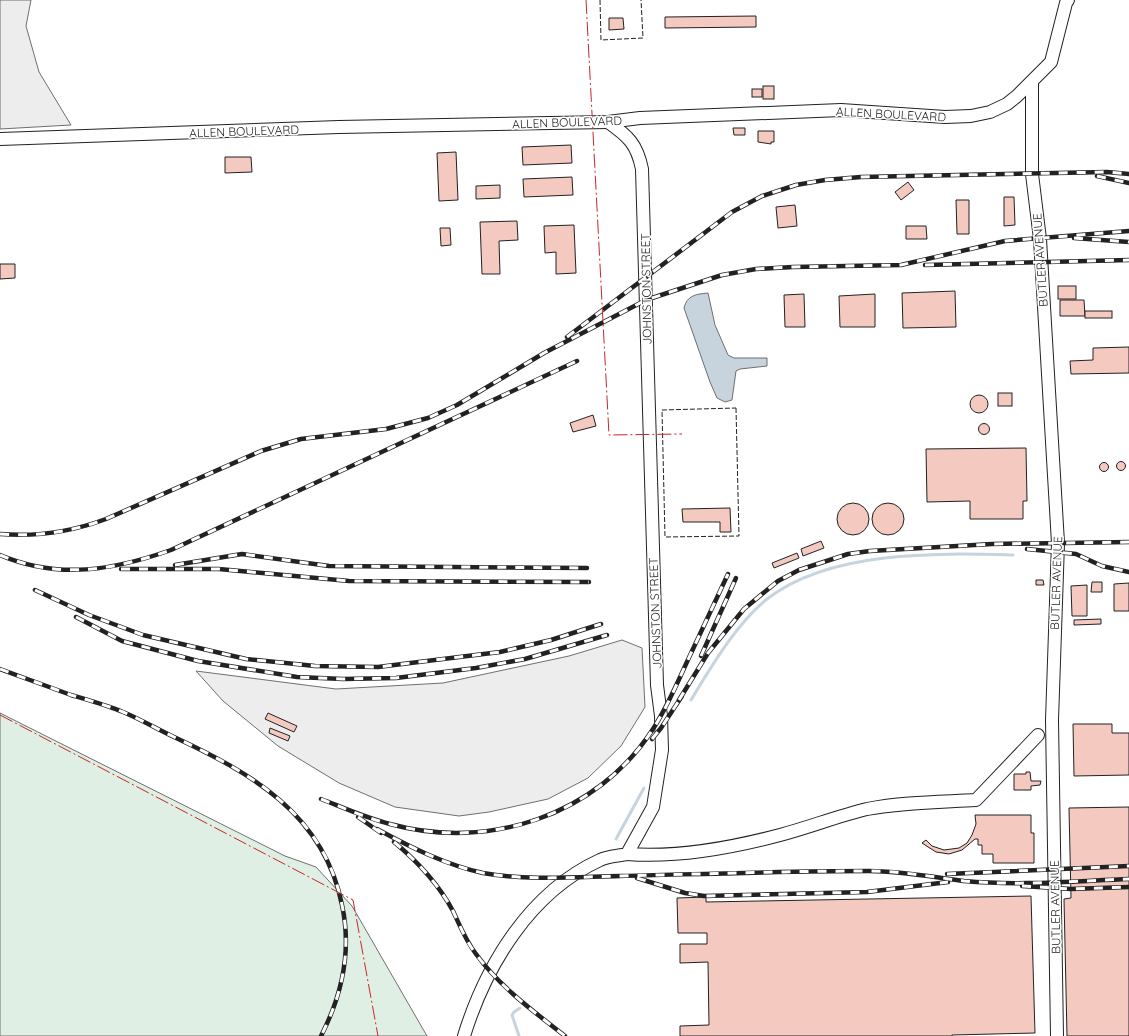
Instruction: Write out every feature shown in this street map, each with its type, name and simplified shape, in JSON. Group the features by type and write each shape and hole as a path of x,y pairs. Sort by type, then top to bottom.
{"street":[{"name":"ALLEN BOULEVARD","path":"0,140 339,127 608,122 640,118 841,110 945,117 970,116 990,112 1006,104 1032,83 1051,62 1068,0"},
{"name":"BUTLER AVENUE","path":"1032,83 1032,174 1040,239 1058,543 1052,720 1057,1036"},
{"name":"JOHNSTON STREET","path":"608,122 631,140 639,152 642,169 657,685 661,716 662,750 653,807 627,854"},
{"path":"464,1036 472,1010 489,971 504,948 533,911 573,877 601,860 627,854 647,855 698,852 780,835 843,815 899,804 976,800 1038,735"}],"green space":[{"path":"0,713 285,856 316,867 352,906 427,1036 0,1036"}],"shaded area":[{"path":"0,0 31,0 26,26 39,72 71,125 0,129"},
{"path":"708,293 715,325 728,355 734,358 767,358 767,366 740,369 736,371 732,400 725,402 717,398 710,382 684,308 687,300 693,296"},
{"path":"622,640 642,648 645,707 621,746 588,778 548,799 489,812 459,816 395,807 339,783 278,746 223,701 196,671 336,689 443,683 569,656"}],"building":[{"path":"756,16 756,27 665,28 665,17"},
{"path":"609,18 623,18 624,29 609,30"},
{"path":"763,86 774,86 774,99 763,99"},
{"path":"752,89 762,89 762,97 752,97"},
{"path":"733,128 745,128 745,135 734,135"},
{"path":"758,131 774,131 774,142 771,142 771,144 758,142"},
{"path":"571,145 572,163 523,165 522,147"},
{"path":"456,152 458,200 439,201 437,153"},
{"path":"225,157 251,157 252,172 225,173"},
{"path":"572,177 573,195 524,197 523,179"},
{"path":"908,182 914,190 901,200 895,192"},
{"path":"500,185 500,198 476,199 476,186"},
{"path":"1004,197 1014,197 1015,225 1004,226"},
{"path":"956,200 969,200 969,234 957,234"},
{"path":"795,205 797,226 778,228 776,207"},
{"path":"517,221 518,240 499,241 500,274 482,274 480,222"},
{"path":"574,225 576,273 556,274 556,252 545,253 544,226"},
{"path":"906,226 926,226 927,239 906,239"},
{"path":"440,228 450,228 451,245 441,246"},
{"path":"0,264 15,264 15,278 0,279"},
{"path":"1058,286 1076,286 1076,299 1058,299"},
{"path":"955,291 956,327 903,328 902,293"},
{"path":"804,294 805,327 785,327 784,295"},
{"path":"875,294 875,327 840,327 839,296"},
{"path":"1060,300 1084,300 1085,316 1060,316"},
{"path":"1085,311 1112,311 1112,318 1085,318"},
{"path":"1129,347 1129,373 1071,374 1070,361 1093,360 1093,348"},
{"path":"998,393 1012,393 1012,406 998,406"},
{"path":"975,395 983,395 988,400 986,411 983,413 975,413 970,408 970,400"},
{"path":"593,415 596,426 573,432 570,423"},
{"path":"984,423 988,425 990,429 988,433 984,435 980,433 978,429 980,425"},
{"path":"1026,448 1027,501 1023,501 1023,519 970,519 970,501 927,502 926,449"},
{"path":"1121,461 1126,466 1121,471 1116,466"},
{"path":"1102,463 1106,463 1108,467 1106,471 1102,471 1100,469 1100,465"},
{"path":"850,503 856,503 866,510 869,519 868,525 862,532 856,535 850,535 840,528 837,522 837,516 844,506"},
{"path":"885,503 891,503 901,510 904,519 903,525 897,532 891,535 885,535 875,528 872,522 872,516 879,506"},
{"path":"730,508 731,532 720,532 720,522 683,522 682,509"},
{"path":"821,541 824,548 803,556 801,549"},
{"path":"797,553 799,558 774,568 772,563"},
{"path":"1036,580 1043,580 1044,585 1036,585"},
{"path":"1092,582 1102,582 1102,592 1091,592"},
{"path":"1129,583 1129,611 1114,611 1114,584"},
{"path":"1087,585 1087,616 1072,616 1071,586"},
{"path":"1101,619 1101,624 1074,625 1074,620"},
{"path":"268,713 297,726 294,732 265,719"},
{"path":"1073,724 1112,724 1112,733 1129,733 1129,775 1074,776"},
{"path":"270,728 290,736 288,741 269,733"},
{"path":"1026,772 1030,772 1031,781 1041,781 1040,785 1031,786 1031,790 1014,790 1014,774 1026,774"},
{"path":"1129,807 1129,1036 1067,1036 1064,899 1071,898 1069,808"},
{"path":"975,815 1031,815 1031,833 1034,833 1034,863 993,863 993,854 982,854 982,845 978,845 978,839 975,839 962,850 949,854 936,852 922,843 926,840 932,846 944,850 959,848 967,843 972,835 976,824"},
{"path":"1031,896 1035,1033 952,1036 680,1036 680,1026 709,1025 708,962 680,963 680,944 707,944 707,933 678,933 677,898 706,897 706,902"}],"waterway":[{"path":"691,700 725,646 745,621 767,599 793,583 821,571 852,563 885,558 951,554 1013,555"},
{"path":"616,839 644,788"},
{"path":"519,1036 512,1015 520,1008"}],"railway":[{"path":"567,337 732,212 762,196 796,185 825,180 861,177 1107,172 1129,174"},
{"path":"1097,176 1129,183"},
{"path":"0,534 41,534 93,524 261,451 301,439 386,429 428,418 457,405 544,353 646,300 722,275 756,269 901,265 1005,241 1129,231"},
{"path":"1074,238 1129,242"},
{"path":"925,265 1129,260"},
{"path":"0,555 22,563 44,568 65,570 107,567 129,563 171,550 577,361"},
{"path":"679,700 708,653 744,609 778,581 799,570 848,554 870,551 992,544 1129,542"},
{"path":"1027,549 1076,554 1102,566 1129,572"},
{"path":"175,565 242,554 329,566 587,568"},
{"path":"121,569 219,569 349,581 589,582"},
{"path":"321,799 381,822 427,831 465,833 502,829 537,819 571,804 602,784 630,759 653,729 671,697 728,574"},
{"path":"701,656 736,578"},
{"path":"35,590 89,615 143,635 246,659 315,666 378,667 500,652 551,640 601,624"},
{"path":"76,617 122,641 198,661 297,677 343,679 396,678 476,668 525,659 607,635"},
{"path":"0,669 123,712 203,751 256,782 280,800 301,821 319,845 333,873 345,922 345,956 340,989 335,1005 321,1036"},
{"path":"652,739 682,696"},
{"path":"358,817 381,833"},
{"path":"377,829 415,849 469,870 517,877 569,878 776,872 881,871 964,881 1005,883 1047,883 1129,879"},
{"path":"394,842 419,865 441,892 453,911 469,944 485,966 506,988 565,1036"},
{"path":"947,874 1129,866"},
{"path":"637,878 685,893 704,896 867,892 948,882"},
{"path":"1022,886 1071,889 1129,887"}],"fence":[{"path":"600,0 601,40 643,38 641,0"},
{"path":"736,408 739,536 665,537 662,410 736,408"}],"power":[{"path":"586,0 609,435 682,434"},
{"path":"0,715 353,900 378,1036"}]}
